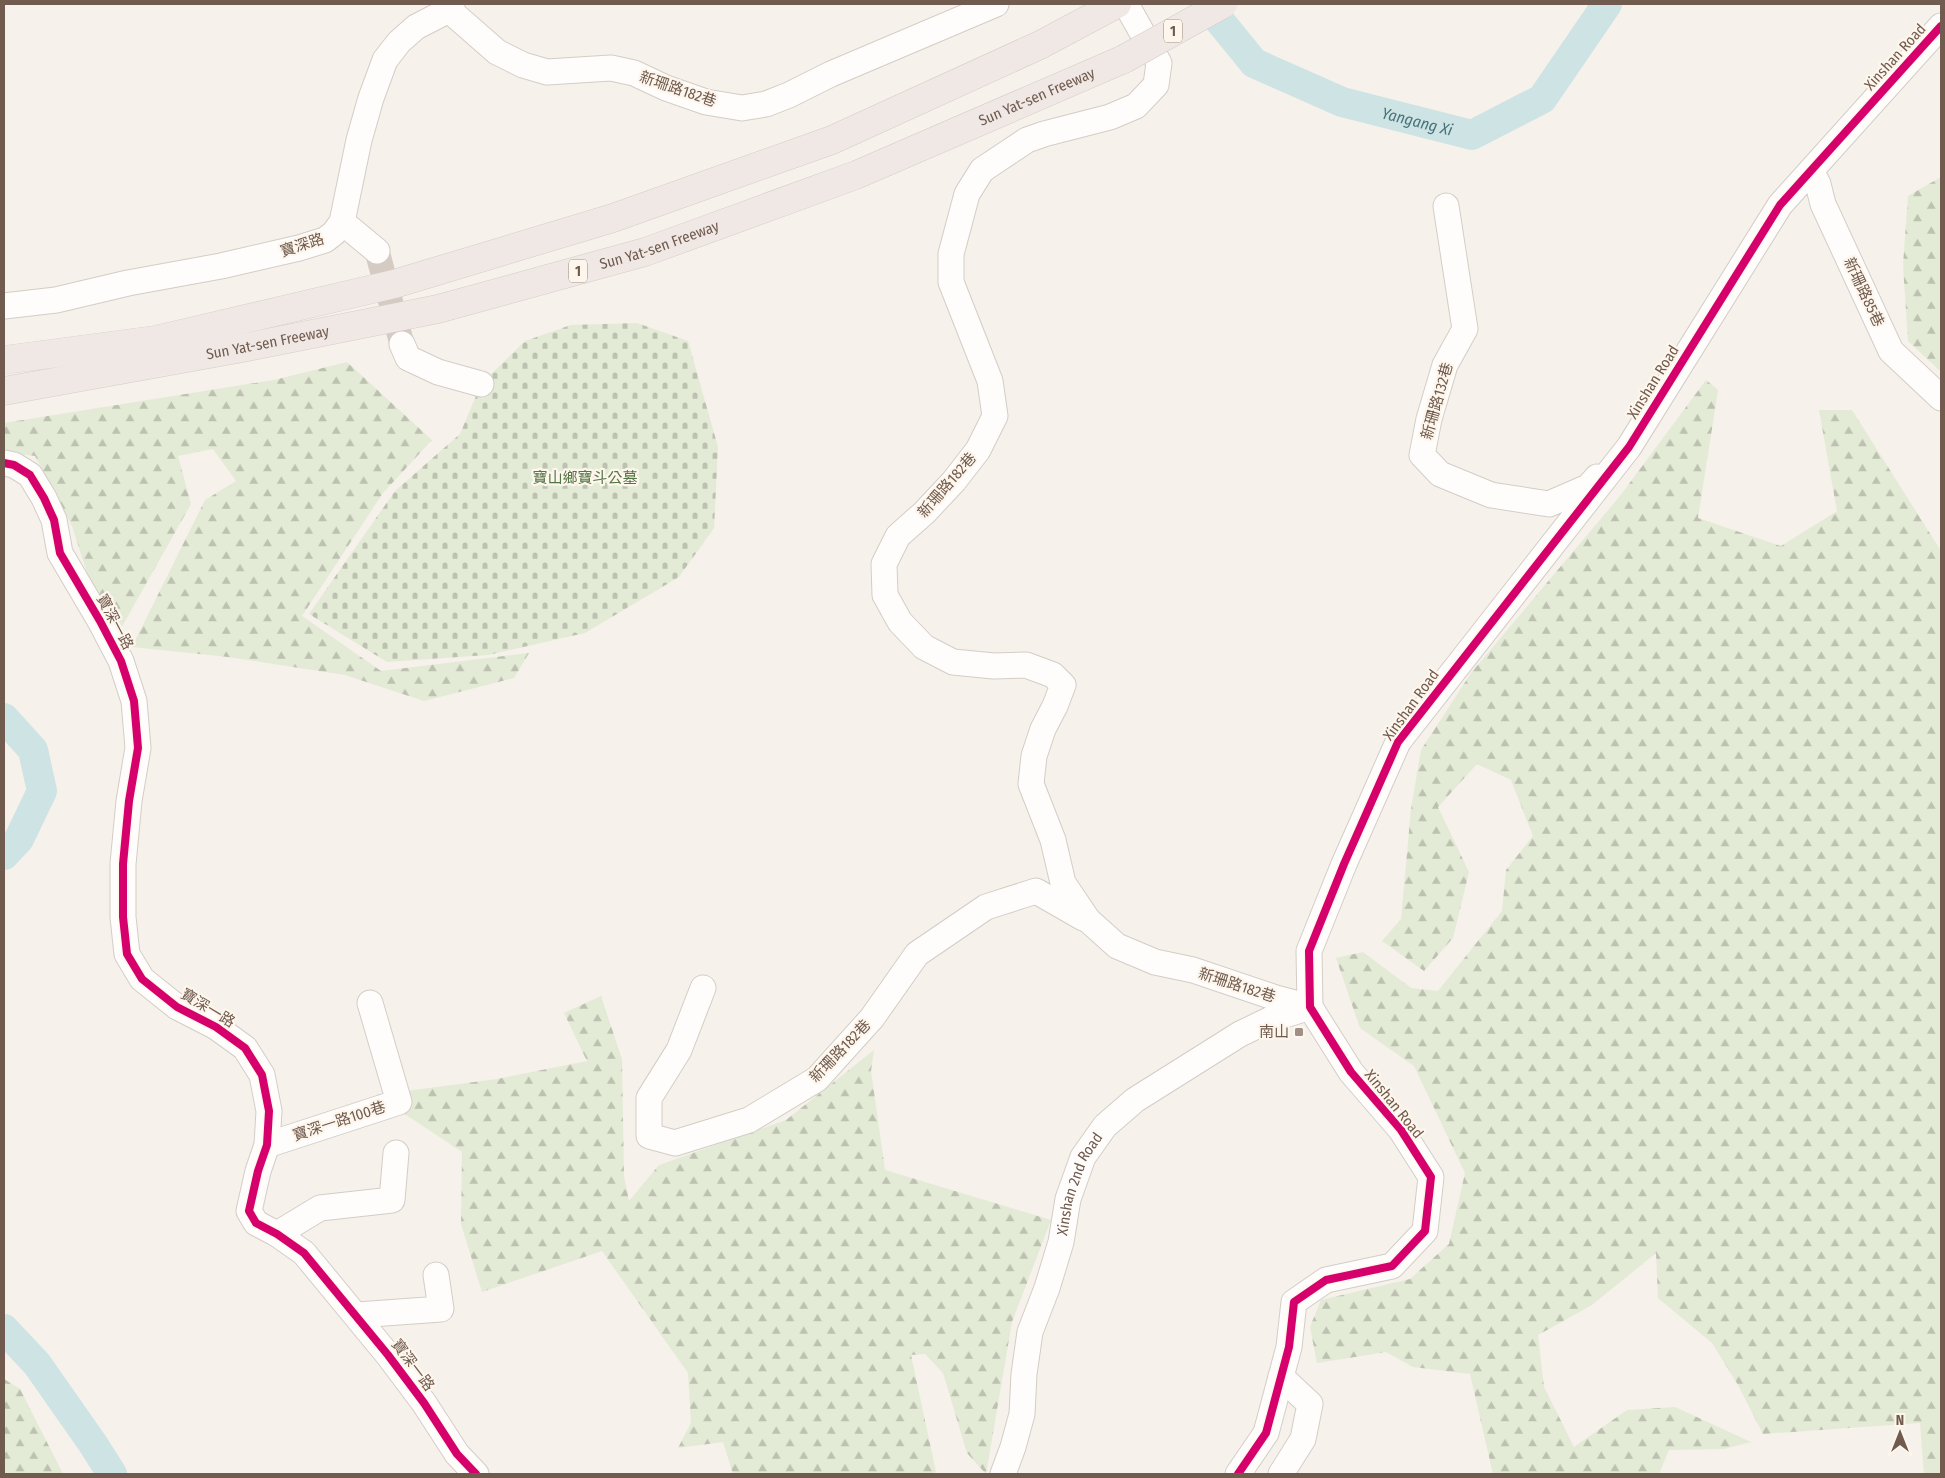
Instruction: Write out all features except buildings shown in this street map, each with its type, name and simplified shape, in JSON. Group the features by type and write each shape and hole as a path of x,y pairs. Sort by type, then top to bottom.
{"highway":[{"name":"Sun Yat-sen Freeway","path":"4,391 237,349 438,309 645,252 856,176 1124,59 1223,4"},
{"name":"Sun Yat-sen Freeway","path":"4,360 155,340 375,289 613,218 832,140 1040,45 1108,8"}],"street":[{"name":"新珊路182巷","path":"451,7 497,52 523,65 547,72 611,68 634,73 706,102 742,108 766,104 789,95 831,74 996,4"},
{"name":"新珊路182巷","path":"1126,4 1159,63 1156,85 1136,106 1110,117 1027,140 982,170 967,194 951,254 951,282 990,381 995,416 978,450 954,481 924,513 898,536 884,564 885,595 900,622 924,647 953,662 994,666 1026,665 1054,675 1063,685 1056,706 1043,729 1034,756 1031,784 1053,840 1063,883 1088,920 1116,946 1155,962 1193,970 1276,998 1310,1007"},
{"path":"377,251 342,222 370,98 385,60 399,42 416,27 451,7"},
{"name":"Xinshan Road","path":"1238,1474 1266,1433 1289,1347 1294,1302 1326,1280 1392,1266 1426,1231 1431,1177 1402,1130 1351,1072 1310,1007 1309,950 1344,864 1398,742 1629,447 1780,205 1941,26"},
{"name":"新珊路85巷","path":"1811,171 1818,184 1823,204 1892,351 1941,398"},
{"name":"新珊路132巷","path":"1446,206 1465,329 1445,365 1422,455 1440,474 1491,495 1549,504 1588,488 1643,424"},
{"name":"寶深路","path":"4,306 56,300 299,248 325,240 334,234 342,222"},
{"path":"402,344 408,358 438,372 481,384"},
{"name":"寶深一路","path":"4,463 14,465 30,475 41,492 54,520 60,554 100,621 121,661 134,701 138,748 129,801 123,864 123,917 127,954 142,979 177,1007 216,1027 245,1048 262,1075 269,1111 267,1145 258,1171 249,1212 256,1223 278,1234 304,1253 328,1284 357,1315 424,1403 456,1454 476,1474"},
{"name":"新珊路182巷","path":"703,988 679,1050 649,1098 649,1136 675,1143 749,1120 817,1080 872,1018 917,954 986,908 1036,891 1088,920"},
{"name":"寶深一路100巷","path":"267,1145 399,1102 370,1003"},
{"name":"Xinshan 2nd Road","path":"1003,1474 1022,1414 1024,1374 1030,1332 1061,1242 1068,1199 1084,1157 1105,1126 1135,1100 1240,1034 1269,1020 1310,1007"},
{"path":"278,1234 320,1208 392,1200 396,1153"},
{"path":"357,1315 441,1309 436,1275"},
{"path":"1281,1377 1310,1404 1303,1439 1281,1474"}],"green space":[{"path":"1941,177 1941,372 1908,341 1903,265 1908,196"},
{"name":"寶山鄉寶斗公墓","path":"637,323 688,341 718,447 714,528 679,577 585,633 488,655 387,662 309,614 395,491 460,434 481,384 525,341 571,325"},
{"path":"347,362 432,440 383,493 302,616 381,671 529,653 514,678 424,701 345,675 228,657 132,647 205,500 236,481 213,449 178,456 191,504 120,630 93,592 72,526 35,456 4,452 4,423 274,380"},
{"path":"1706,380 1718,390 1698,518 1781,546 1837,511 1819,410 1852,410 1941,551 1941,1474 1924,1474 1920,1423 1763,1434 1738,1385 1712,1343 1658,1298 1656,1253 1592,1305 1538,1335 1544,1387 1574,1447 1627,1410 1675,1407 1751,1442 1724,1449 1669,1450 1659,1474 1493,1474 1470,1374 1413,1367 1386,1352 1317,1363 1310,1327 1321,1300 1410,1279 1449,1244 1465,1173 1414,1066 1360,1028 1336,958 1363,952 1411,988 1438,991 1502,911 1506,870 1533,836 1511,780 1477,764 1438,807 1469,872 1453,938 1424,971 1382,941 1401,919 1411,809 1421,750 1471,673 1620,496"},
{"path":"601,996 622,1059 624,1176 629,1201 659,1165 786,1120 874,1050 871,1071 885,1170 1051,1220 1012,1322 986,1474 967,1453 943,1373 925,1354 911,1355 936,1472 931,1474 733,1474 723,1442 678,1448 691,1423 688,1373 602,1251 482,1292 461,1224 462,1152 376,1095 497,1079 587,1061 564,1013"},
{"path":"4,1379 20,1389 63,1474 4,1474"}],"waterway":[{"name":"Yangang Xi","path":"1206,4 1254,63 1342,102 1472,135 1542,99 1607,4"},
{"path":"4,718 33,750 42,791 19,839 4,855"},
{"path":"4,1329 37,1364 112,1474"}],"tunnel":[{"path":"377,251 402,344"}],"cycle path":[{"path":"1238,1474 1266,1433 1289,1347 1294,1302 1326,1280 1392,1266 1425,1231 1431,1177 1401,1130 1351,1072 1310,1007 1309,951 1344,864 1398,742 1629,447 1780,205 1941,26"},
{"path":"4,463 14,465 30,475 44,498 54,520 60,553 121,661 134,701 138,748 129,801 123,864 123,917 127,954 142,979 177,1007 216,1027 245,1048 262,1075 269,1111 267,1145 258,1171 249,1211 256,1223 277,1234 304,1253 388,1355 424,1403 457,1454 476,1474"}],"place":[{"name":"南山","path":"1299,1032"}]}
